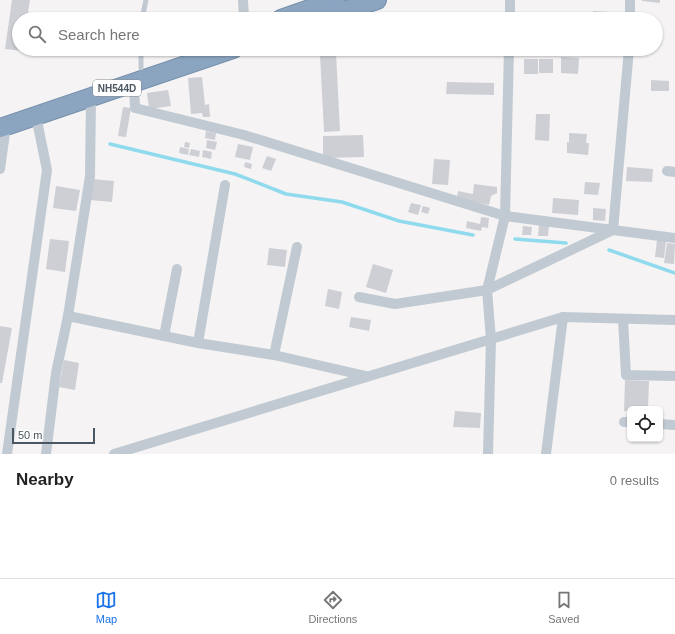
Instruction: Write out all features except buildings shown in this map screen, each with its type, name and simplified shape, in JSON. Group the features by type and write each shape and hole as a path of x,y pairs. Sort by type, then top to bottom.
{"highway":[{"path":"303,12 335,0"},
{"path":"313,9 377,0"},
{"name":"NH544D","path":"2,123 36,116 91,97 180,56"},
{"name":"NH544D","path":"2,123 138,75 207,56"}],"street":[{"path":"243,0 244,12"},
{"path":"510,0 510,12"},
{"path":"630,0 630,12"},
{"path":"488,454 491,339 487,290 505,216 509,56"},
{"path":"613,230 628,56"},
{"path":"138,75 135,108 244,135 505,216 675,238"},
{"path":"46,454 56,373 68,316 90,176 91,97"},
{"path":"7,454 46,170 36,116"},
{"path":"0,169 2,123"},
{"path":"198,343 225,185"},
{"path":"359,297 395,304 487,290 613,230"},
{"path":"274,355 297,247"},
{"path":"164,336 177,269"},
{"path":"68,316 198,343 274,355 368,377"},
{"path":"546,454 563,317"},
{"path":"114,454 563,317 675,320"},
{"path":"623,319 626,375 675,376"},
{"path":"663,424 675,425"}],"lane":[{"path":"143,12 146,0"},
{"path":"138,75 140,56"}],"waterway":[{"path":"110,144 235,174 286,194 342,202 399,221 473,235"},
{"path":"515,239 566,243"},
{"path":"609,250 675,273"}]}
